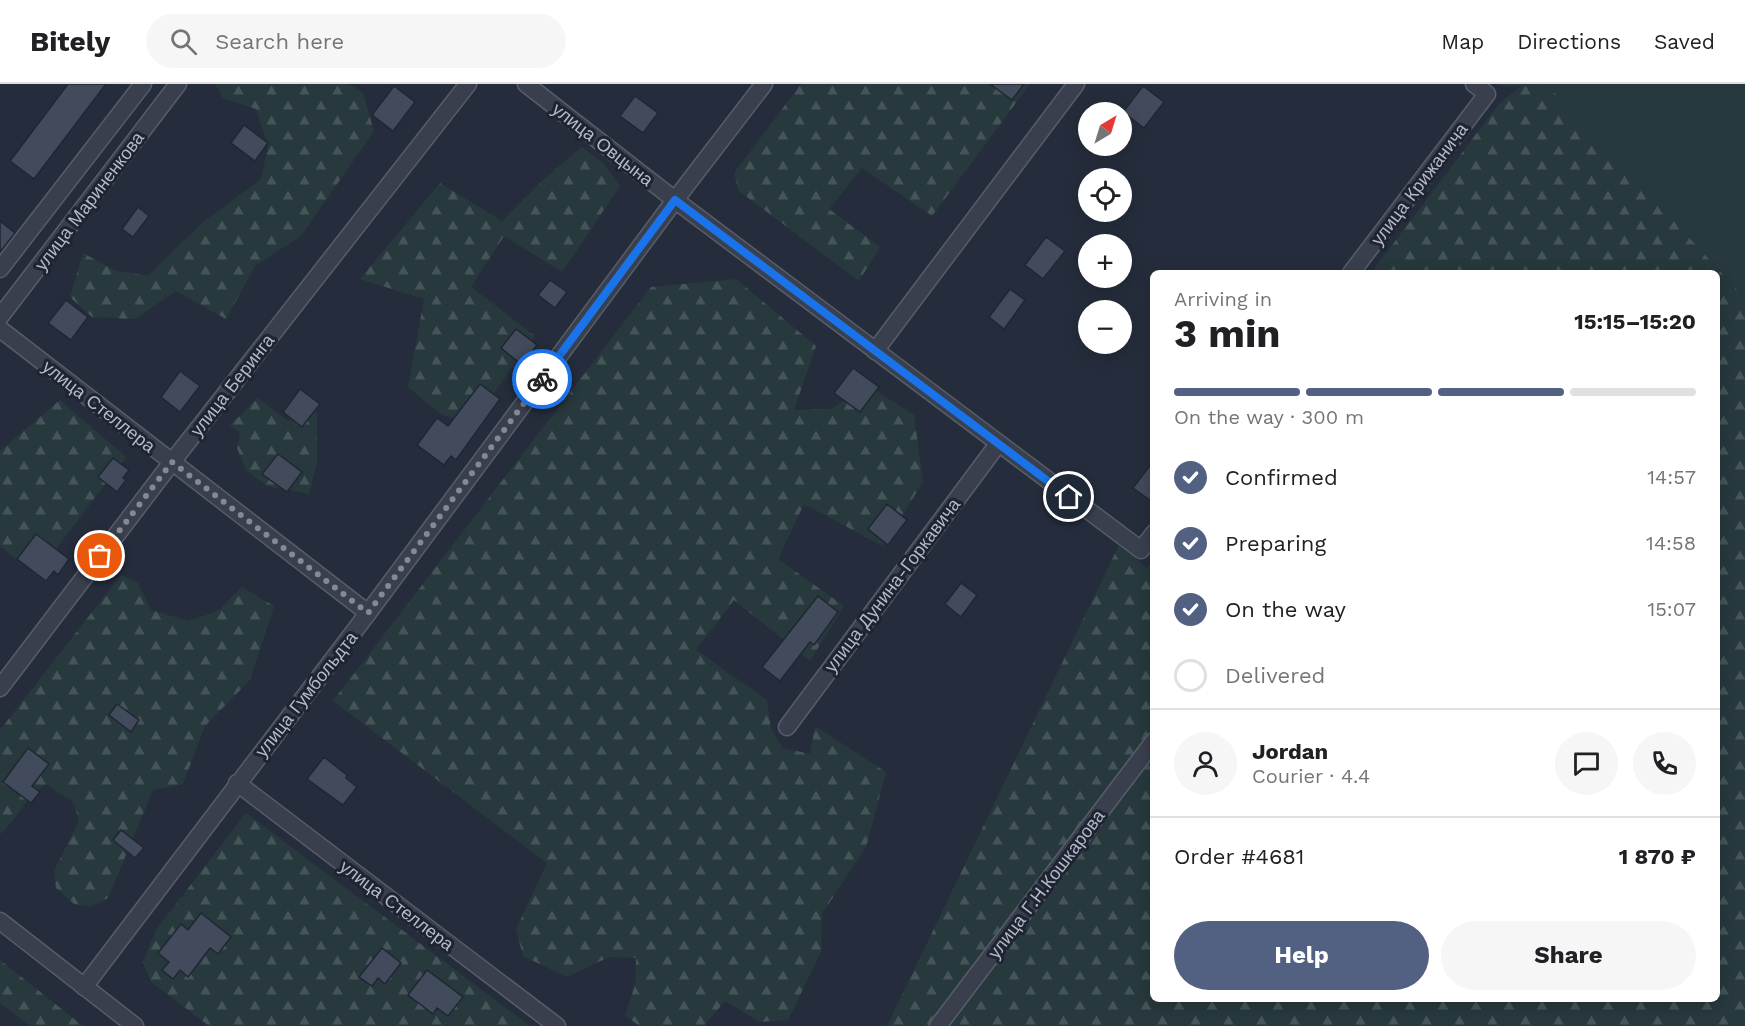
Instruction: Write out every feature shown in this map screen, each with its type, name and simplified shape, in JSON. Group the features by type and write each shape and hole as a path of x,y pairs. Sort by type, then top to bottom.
{"street":[{"path":"0,269 143,84"},
{"name":"улица Мариненкова","path":"0,317 178,84"},
{"name":"улица Беринга","path":"0,688 172,462 468,84"},
{"name":"улица Овцына","path":"526,84 675,200 1141,550 1150,538"},
{"name":"улица Гумбольдта","path":"84,987 368,613 764,84"},
{"path":"875,351 1076,84"},
{"name":"улица Крижанича","path":"1353,270 1481,89"},
{"name":"улица Стеллера","path":"0,329 368,613"},
{"name":"улица Дунина-Горкавича","path":"787,727 998,444"},
{"name":"улица Г.Н.Кошкарова","path":"938,1026 1150,746"},
{"name":"улица Стеллера","path":"237,783 557,1026"},
{"path":"0,921 135,1026"}],"green space":[{"path":"215,84 349,84 363,93 374,131 301,236 255,266 226,319 176,291 135,319 92,317 70,297 83,253 114,270 148,276 203,222 261,179 268,146 256,109 223,98"},
{"path":"801,84 1030,84 932,216 862,168 829,209 880,247 859,281 739,191 734,173"},
{"path":"1496,84 1745,84 1745,298 1555,93 1538,86 1499,86"},
{"path":"1521,86 1538,86 1555,93 1719,270 1373,270 1498,105"},
{"path":"582,147 603,163 620,186 562,272 504,236 471,287 535,336 473,422 442,415 408,387 424,299 360,279 440,183 502,221 544,179"},
{"path":"1720,271 1745,298 1745,1026 887,1026 1119,545 1147,568 1150,564 1150,1002 1720,1002"},
{"path":"736,279 816,346 794,410 831,409 867,385 914,415 923,482 883,546 804,504 778,559 844,606 810,661 734,600 696,650 767,700 771,729 783,748 810,754 815,726 886,772 866,847 822,914 821,952 788,1020 760,1022 725,1001 704,1026 639,1026 625,1015 635,985 636,958 609,957 567,977 523,956 516,929 547,863 333,701 651,287"},
{"path":"258,398 288,421 309,398 317,412 317,462 309,494 267,486 246,470 237,448 240,433 230,425"},
{"path":"60,400 126,457 36,575 0,546 0,451"},
{"path":"121,575 138,583 151,610 189,621 218,611 242,587 274,606 250,680 205,726 183,784 153,790 108,898 90,907 74,904 56,888 54,871 79,821 74,803 47,784 33,794 0,834 0,730"},
{"path":"246,813 530,1026 209,1026 151,982 143,962 156,930"},
{"path":"0,960 83,1026 30,1026 0,1003"}],"building":[{"path":"68,84 106,84 34,179 10,161"},
{"path":"990,84 1024,84 1012,100"},
{"path":"394,86 415,102 393,131 372,115"},
{"path":"1143,86 1164,102 1144,128 1132,119 1131,102"},
{"path":"635,96 658,113 643,133 620,116"},
{"path":"244,125 268,143 255,161 231,143"},
{"path":"138,207 149,216 133,237 122,229"},
{"path":"0,221 15,233 0,252"},
{"path":"1046,237 1065,251 1043,279 1025,265"},
{"path":"550,280 567,292 555,308 538,295"},
{"path":"1010,289 1025,300 1004,329 989,317"},
{"path":"66,300 88,317 71,340 48,323"},
{"path":"516,329 537,345 522,365 501,348"},
{"path":"853,368 879,387 860,412 834,393"},
{"path":"180,371 200,386 180,412 161,397"},
{"path":"480,384 500,399 456,460 451,456 444,465 417,445 437,418 448,426"},
{"path":"300,389 320,404 302,427 283,412"},
{"path":"278,454 302,472 287,492 262,474"},
{"path":"113,458 129,470 123,478 126,480 117,492 98,477"},
{"path":"1150,465 1150,500 1133,488"},
{"path":"887,504 907,520 888,545 868,529"},
{"path":"36,534 69,559 58,575 54,571 46,581 17,559"},
{"path":"961,583 977,595 961,617 945,604"},
{"path":"818,596 838,612 814,645 810,642 780,681 762,667"},
{"path":"117,704 139,720 131,732 109,715"},
{"path":"28,748 49,764 32,786 40,792 31,803 3,782"},
{"path":"324,757 347,775 346,778 357,787 343,805 307,779"},
{"path":"121,830 144,848 135,858 113,840"},
{"path":"201,913 231,937 218,954 210,948 188,977 180,970 173,979 162,970 169,962 158,953 181,924 188,930"},
{"path":"382,948 401,963 385,984 378,978 372,986 359,977"},
{"path":"427,970 463,997 448,1016 437,1008 433,1014 408,995"}],"way so far":[{"path":"100,556 172,462 368,613 542,379"}],"route":[{"path":"542,379 675,200 1069,497"}]}
